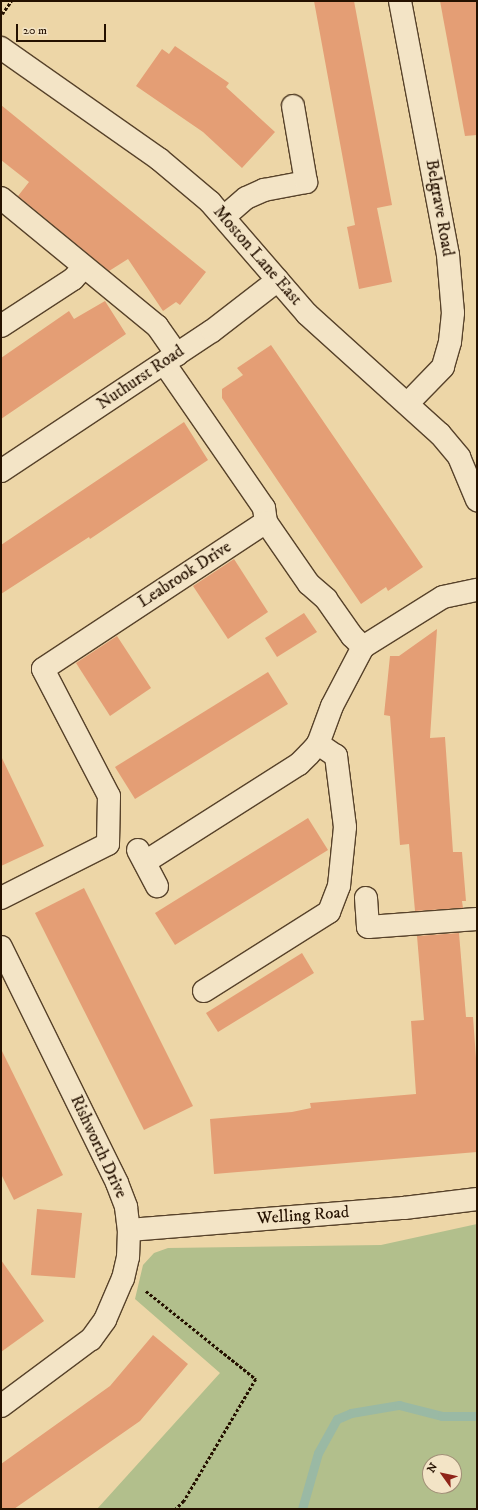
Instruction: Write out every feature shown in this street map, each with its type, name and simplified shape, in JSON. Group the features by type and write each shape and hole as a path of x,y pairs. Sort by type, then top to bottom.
{"street":[{"name":"Belgrave Road","path":"400,1 448,256 452,313 450,342 443,367 408,403"},
{"name":"Moston Lane East","path":"1,48 159,159 192,185 224,217 307,314 408,403 459,457 477,500"},
{"path":"224,217 246,198 264,190 306,182 293,106"},
{"path":"1,198 157,326 170,359 264,508 266,522 309,584 326,599 352,636 363,647"},
{"path":"5,317 73,279 84,267"},
{"name":"Nuthurst Road","path":"1,471 212,331 278,280"},
{"name":"Leabrook Drive","path":"1,898 108,844 109,796 42,668 266,522"},
{"path":"157,886 141,856 299,764 318,744 332,706 363,647 442,596 477,590"},
{"path":"204,991 329,912 339,886 345,827 336,756 318,744"},
{"path":"366,898 368,927 477,919"},
{"name":"Rishworth Drive","path":"1,947 118,1183 126,1207 128,1230 128,1257 123,1278 115,1301 91,1338 1,1406"},
{"name":"Welling Road","path":"128,1230 404,1208 477,1199"}],"path":[{"path":"2,14 11,1"},
{"path":"123,1278 136,1282 256,1380 184,1500 176,1509"}],"green space":[{"path":"477,1224 477,1509 97,1509 220,1373 135,1299 143,1265 154,1253 168,1248 381,1245"}],"building":[{"path":"314,1 354,1 392,205 377,208 392,282 359,289 347,227 355,225"},
{"path":"440,1 477,1 477,135 465,136"},
{"path":"175,46 229,83 226,87 275,132 242,168 203,132 136,86 162,49 169,54"},
{"path":"1,105 206,272 180,305 176,302 163,311 128,259 109,271 18,196 29,182 1,160"},
{"path":"105,301 126,334 1,419 1,358 69,311 74,319"},
{"path":"271,345 423,567 388,591 386,587 361,604 222,398 222,389 243,375 237,368"},
{"path":"184,422 208,460 90,539 89,537 1,594 1,545"},
{"path":"234,559 268,612 228,639 193,586"},
{"path":"304,613 317,632 277,657 265,638"},
{"path":"437,629 430,738 445,737 453,852 462,852 466,901 462,901 463,908 415,911 409,844 400,845 390,716 384,715 390,656 399,656"},
{"path":"117,636 151,688 110,716 76,663"},
{"path":"268,672 288,704 135,799 115,767"},
{"path":"1,756 44,846 1,866"},
{"path":"308,818 328,850 175,945 155,913"},
{"path":"84,888 193,1106 144,1130 35,913"},
{"path":"459,933 466,1017 473,1017 477,1072 477,1152 214,1174 210,1119 292,1112 311,1108 310,1103 416,1094 411,1021 424,1020 417,936"},
{"path":"302,953 314,973 218,1032 206,1013"},
{"path":"1,1049 63,1175 14,1200 1,1174"},
{"path":"37,1209 82,1213 75,1278 31,1275"},
{"path":"1,1260 44,1321 1,1352"},
{"path":"153,1335 188,1364 140,1421 14,1509 1,1509 1,1464 110,1386"}],"waterway":[{"path":"302,1509 318,1453 337,1419 351,1413 399,1405 442,1416 477,1416"}]}
